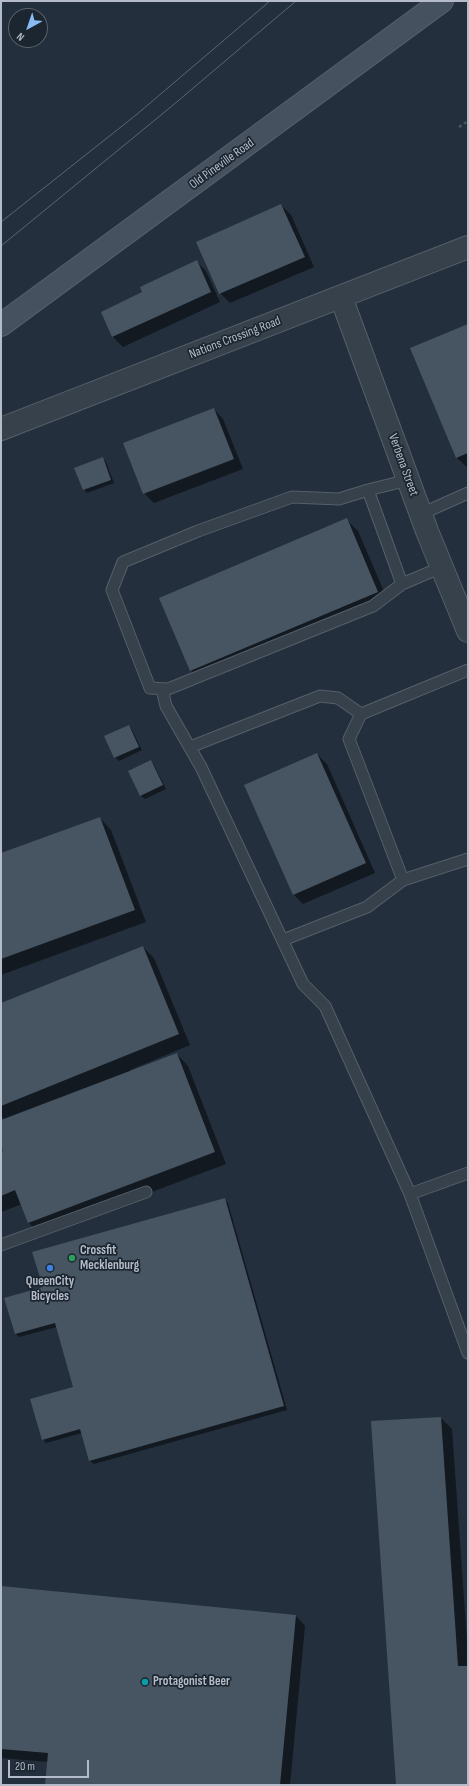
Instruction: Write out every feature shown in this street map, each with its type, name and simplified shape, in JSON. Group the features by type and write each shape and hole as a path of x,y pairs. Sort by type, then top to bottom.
{"street":[{"name":"Old Pineville Road","path":"1,325 442,1"},
{"name":"Nations Crossing Road","path":"1,429 468,247"},
{"name":"Verbena Street","path":"341,297 408,480 468,631"}],"lane":[{"path":"408,480 339,499 292,498 198,531 123,562 112,590 150,688 168,690 373,606 402,584 442,567"},
{"path":"368,490 402,584"},
{"path":"421,514 468,493"},
{"path":"403,880 349,738 361,714 468,670"},
{"path":"162,689 166,706 201,767 303,984 325,1006 410,1194 468,1352"},
{"path":"190,747 320,696 338,698 361,714"},
{"path":"283,940 367,907 403,880 468,859"},
{"path":"410,1194 468,1173"},
{"path":"1,1245 146,1192"}],"path":[{"path":"459,127 468,121"}],"building":[{"path":"281,204 305,257 219,294 196,242"},
{"path":"197,260 211,292 112,337 101,312 142,292 140,287"},
{"path":"468,324 468,453 456,458 410,348"},
{"path":"214,408 234,459 143,494 123,443"},
{"path":"103,457 111,480 83,490 74,468"},
{"path":"347,518 378,592 190,671 159,598"},
{"path":"129,725 139,747 114,758 104,736"},
{"path":"317,753 366,863 293,895 244,785"},
{"path":"151,760 163,785 140,796 128,771"},
{"path":"100,817 135,910 1,959 1,853"},
{"path":"143,946 179,1034 1,1106 1,1003"},
{"path":"177,1053 215,1152 28,1223 15,1190 1,1196 1,1152 3,1151 1,1146 1,1120"},
{"path":"225,1198 284,1406 89,1461 80,1429 42,1440 30,1399 73,1387 55,1323 15,1334 4,1298 43,1287 32,1252"},
{"path":"441,1417 458,1666 468,1666 468,1785 396,1785 371,1421"},
{"name":"Protagonist Beer","path":"1,1586 296,1615 280,1785 45,1785 48,1753 1,1749"}],"tram line":[{"path":"1,222 136,115 270,1"},
{"path":"1,246 172,106 296,1"}],"place":[{"name":"Crossfit Mecklenburg","path":"72,1258"},
{"name":"QueenCity Bicycles","path":"50,1268"},
{"name":"Protagonist Beer","path":"145,1682"}]}
